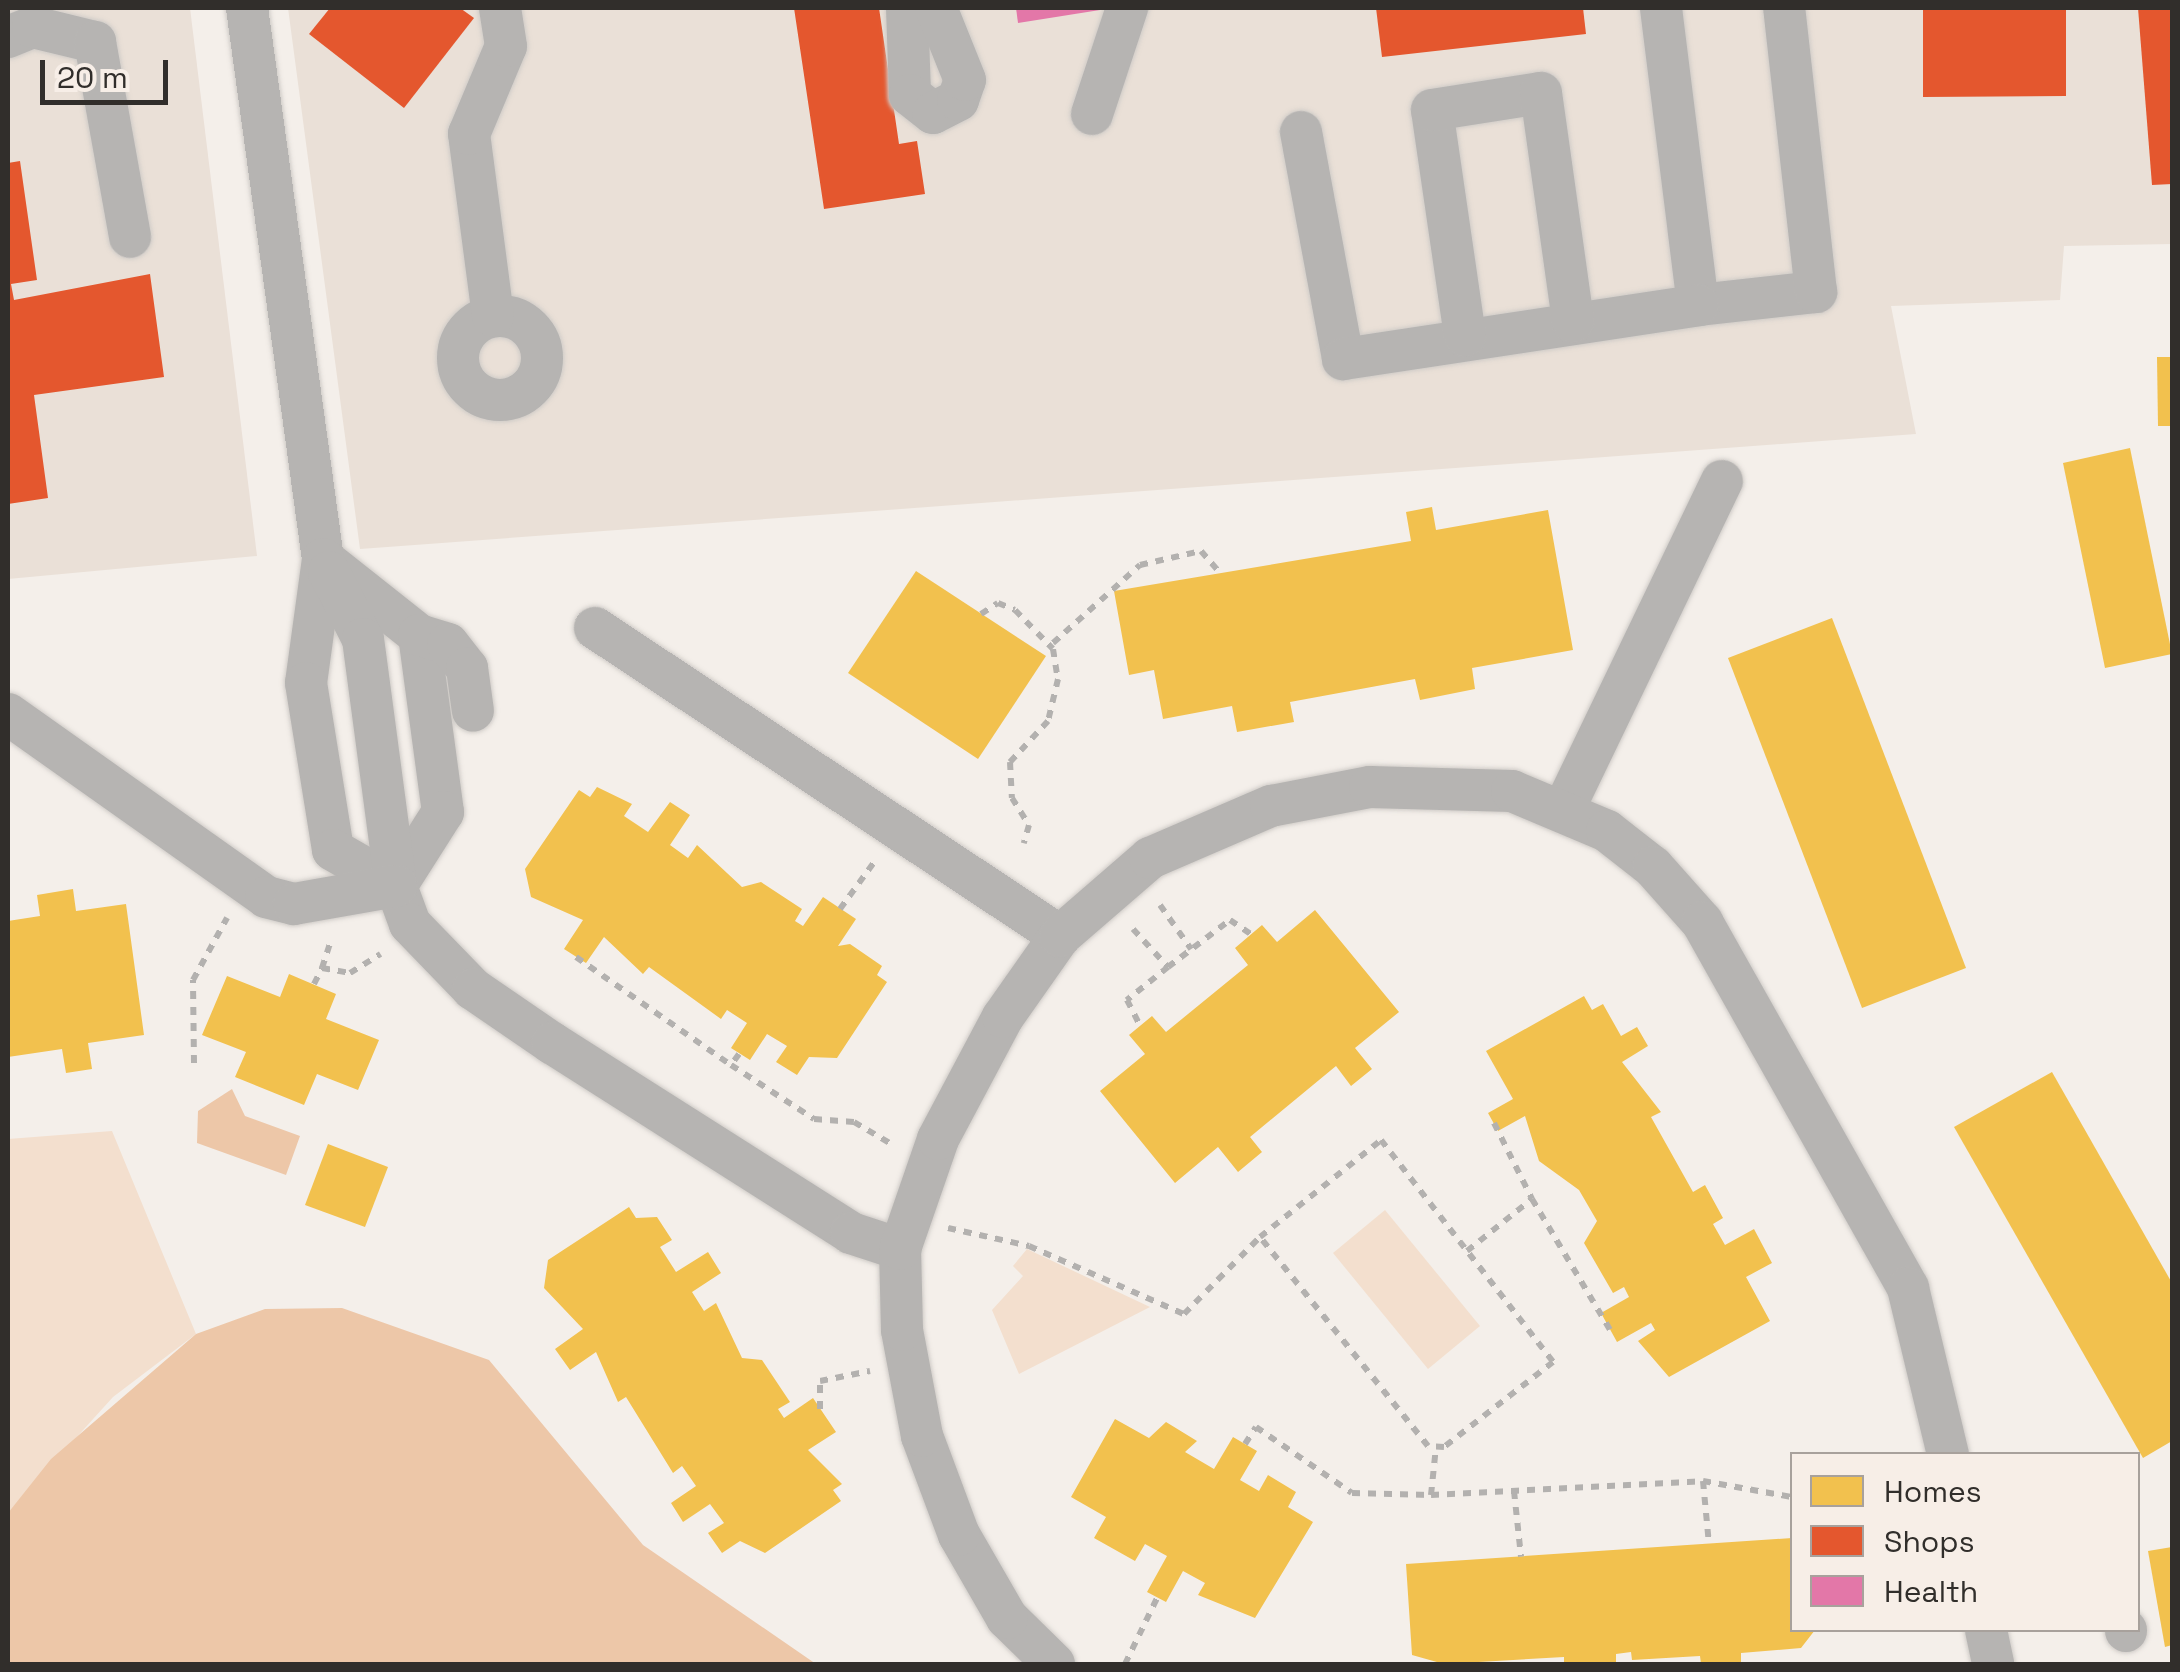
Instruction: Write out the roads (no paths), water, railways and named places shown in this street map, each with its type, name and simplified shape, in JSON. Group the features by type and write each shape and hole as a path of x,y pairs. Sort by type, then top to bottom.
{"lane":[{"path":"247,8 322,559 306,683 332,850 396,886"},
{"path":"493,316 469,134 506,46 500,8"},
{"path":"908,8 910,95 933,113 958,100 965,80 936,8"},
{"path":"1092,114 1126,8"},
{"path":"1661,8 1698,306"},
{"path":"1301,132 1343,358 1466,336 1816,292 1784,8"},
{"path":"8,37 33,27 95,42 130,237"},
{"path":"1466,336 1432,110 1541,93 1573,322"},
{"path":"1564,810 1722,481"},
{"path":"322,559 419,635 448,644 466,668 473,710"},
{"path":"322,559 363,639 396,886 410,924 473,989 851,1233 900,1249"},
{"path":"595,628 1060,936"},
{"path":"8,714 266,897 294,904 396,886 444,812 419,635"},
{"path":"1054,1664 1007,1618 959,1535 908,1362 900,1249 938,1139 1003,1017 1060,936 1135,870 1271,806 1370,787 1512,791 1564,810 1654,868 1702,922 1908,1288 1948,1452"},
{"path":"1986,1632 1993,1664"}]}
